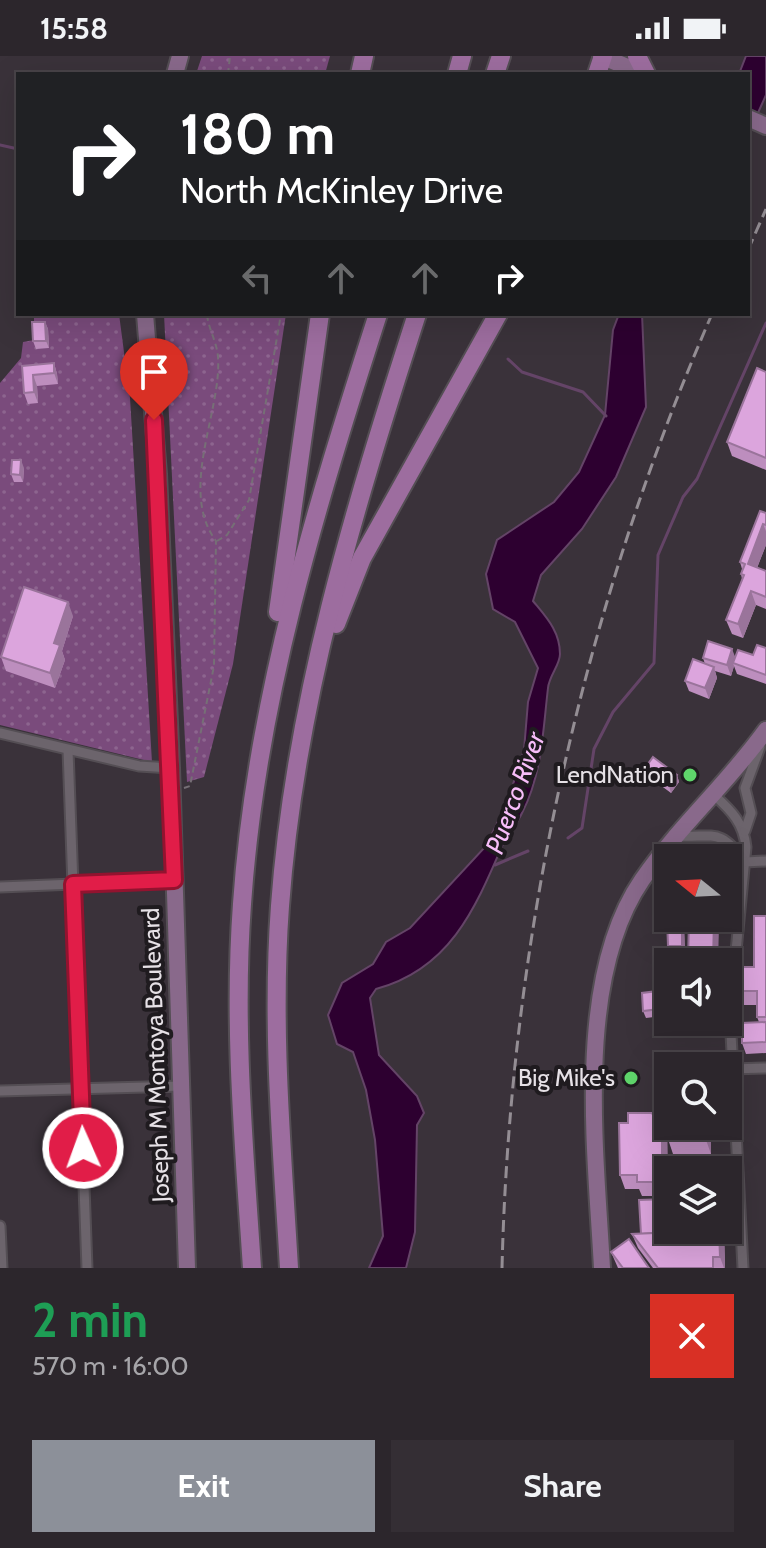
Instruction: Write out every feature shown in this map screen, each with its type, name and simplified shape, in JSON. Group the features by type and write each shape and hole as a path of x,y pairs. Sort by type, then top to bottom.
{"highway":[{"path":"252,1268 239,1051 239,972 253,792 320,316"},
{"path":"253,792 269,699 301,564 377,316"},
{"path":"289,1268 276,988 280,909 294,778 317,650 352,515 416,316"},
{"path":"294,778 340,610 362,558 497,316"}],"main road":[{"path":"602,56 640,72"},
{"name":"Joseph M Montoya Boulevard","path":"145,316 158,474 171,768 187,1268"},
{"path":"602,1268 597,1167 599,1002 621,916 641,881 675,836 715,796 765,730"}],"street":[{"path":"731,1052 734,952 745,862 745,831 751,813 745,788 765,730"},
{"path":"0,733 139,766 171,768"},
{"path":"68,750 87,1268"},
{"path":"715,796 729,808 745,831"},
{"path":"675,836 717,835 732,844 745,862"},
{"path":"745,862 766,861"},
{"path":"0,887 174,880"},
{"path":"742,1069 766,1068"},
{"path":"0,1091 182,1086"},
{"path":"735,1140 743,1268"},
{"path":"0,1226 2,1268"}],"path":[{"path":"172,793 190,786 214,666 216,541 209,532 200,485 218,357 208,316"},
{"path":"216,541 227,535 249,500 281,316"}],"shaded area":[{"path":"202,56 330,56 326,72 197,72"},
{"path":"34,316 119,316 130,398 152,762 0,725 0,383 21,358 23,342 34,340"},
{"path":"164,316 286,316 233,664 204,777 187,782"}],"water":[{"path":"746,56 766,56 766,95 750,131 750,72 740,72"},
{"name":"Puerco River","path":"618,316 642,316 646,407 616,477 582,529 541,575 533,601 555,631 560,654 549,684 541,752 529,798 457,933 423,967 402,980 376,989 370,998 379,1055 417,1096 424,1113 417,1125 415,1232 406,1268 369,1268 383,1236 375,1140 366,1090 353,1052 337,1044 328,1015 342,983 373,964 386,942 410,928 486,846 507,803 524,750 528,702 538,668 515,622 493,609 486,574 497,540 554,502 579,472 605,415 613,330"}],"building":[{"path":"32,322 45,322 46,341 33,341"},
{"path":"54,363 54,373 33,375 34,392 24,393 22,366"},
{"path":"757,368 766,372 766,458 727,442"},
{"path":"12,460 21,460 20,475 11,474"},
{"path":"760,511 766,513 766,525 763,524 748,564 766,571 766,597 751,591 738,624 726,620 744,575 741,574 745,564 740,562"},
{"path":"24,587 68,602 54,643 60,645 50,673 1,657"},
{"path":"708,641 732,649 727,665 703,658"},
{"path":"757,645 766,648 766,675 733,663 738,650 753,655"},
{"path":"693,659 714,667 705,688 685,681"},
{"path":"653,757 677,775 669,786 645,768"},
{"path":"754,916 766,916 766,1017 757,1017 757,991 742,991 742,967 754,967"},
{"path":"667,932 682,932 682,946 668,946"},
{"path":"689,932 714,932 713,948 688,948"},
{"path":"654,992 654,1010 643,1011 642,993"},
{"path":"766,1022 766,1042 742,1043 742,1023"},
{"path":"628,1113 652,1113 654,1140 662,1140 662,1156 654,1156 654,1182 637,1182 637,1175 620,1175 619,1123 628,1123"},
{"path":"654,1199 654,1233 641,1234 639,1200"},
{"path":"654,1233 654,1244 720,1244 720,1257 713,1257 713,1268 658,1268 632,1234"},
{"path":"629,1239 649,1268 623,1268 611,1252"}],"waterway":[{"path":"0,145 16,149"},
{"path":"568,838 582,828 594,749 613,712 654,663 658,555 683,497 697,479 766,323"},
{"path":"508,359 522,372 583,392 606,416"},
{"name":"Puerco River","path":"495,865 528,851"}],"railway":[{"path":"750,245 766,209"},
{"path":"502,1268 508,1145 520,1023 537,902 561,781 590,661 625,544 666,428 711,316"}],"place":[{"name":"LendNation","path":"690,775"},
{"name":"Big Mike's","path":"631,1078"}],"route":[{"path":"83,1148 73,884 174,880 154,420"}]}
